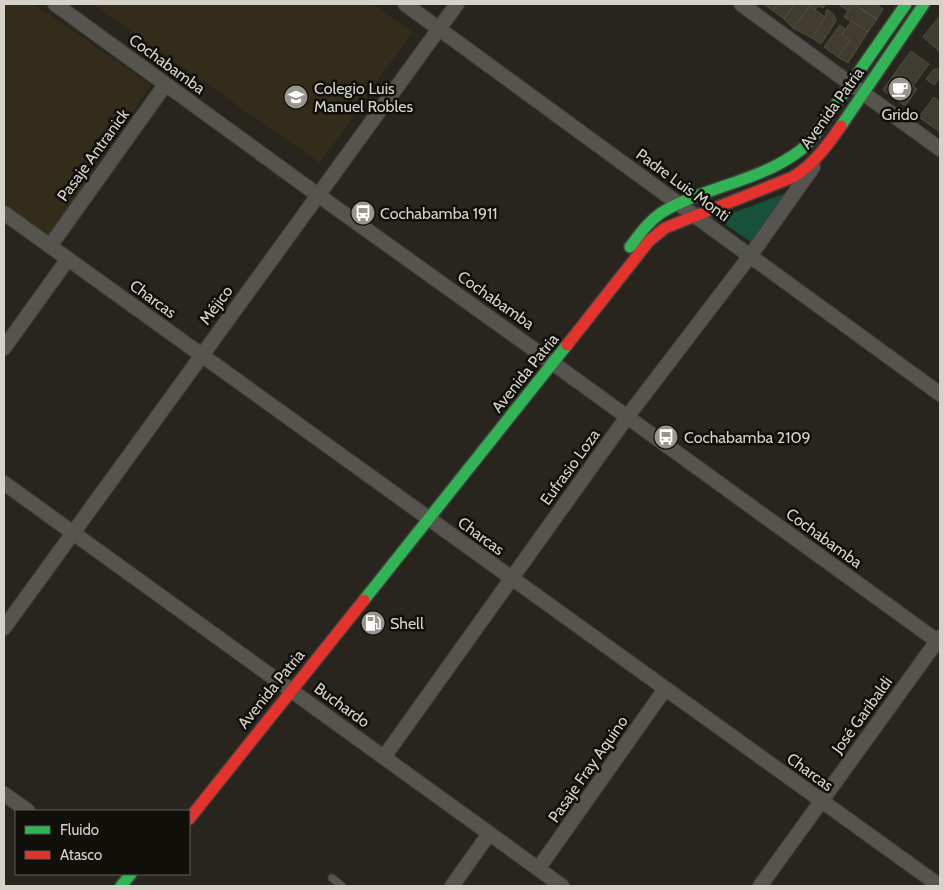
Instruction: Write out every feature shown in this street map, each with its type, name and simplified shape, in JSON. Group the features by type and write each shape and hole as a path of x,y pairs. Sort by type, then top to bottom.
{"main road":[{"name":"Avenida Patria","path":"621,258 648,225 660,214 679,204 772,168 799,152 812,139 906,4"},
{"name":"Avenida Patria","path":"190,818 284,685 546,357 649,241 665,228 783,182 812,164 826,148 924,4"}],"street":[{"name":"Cochabamba","path":"55,4 165,85 939,640"},
{"name":"Padre Luis Monti","path":"405,4 940,394"},
{"name":"Méjico","path":"4,628 457,4"},
{"path":"741,4 940,149"},
{"name":"Pasaje Antranick","path":"50,246 165,85"},
{"name":"Eufrasio Loza","path":"384,757 628,418 750,256 826,148"},
{"path":"772,168 778,173 783,182 789,200"},
{"name":"Charcas","path":"4,213 940,886"},
{"path":"4,348 68,259"},
{"name":"Buchardo","path":"4,483 562,886"},
{"name":"José Garibaldi","path":"760,886 939,640"},
{"name":"Pasaje Fray Aquino","path":"538,869 665,690"},
{"path":"4,794 27,810"},
{"path":"452,886 489,834"}],"lane":[{"path":"332,878 342,886"}],"shaded area":[{"path":"4,4 34,4 151,85 49,236 4,203"},
{"name":"Colegio Luis Manuel Robles","path":"93,4 372,4 412,32 320,163"}],"green space":[{"path":"786,193 751,242 717,219"}],"building":[{"path":"764,4 778,4 773,11"},
{"path":"778,4 795,4 784,19 773,11"},
{"path":"795,4 810,6 793,28 784,19"},
{"path":"811,4 826,4 823,8 818,6 815,10 809,6"},
{"path":"838,4 852,4 848,11"},
{"path":"852,4 877,19 868,32 844,17"},
{"path":"854,4 875,4 883,9 877,19"},
{"path":"810,6 825,17 812,38 793,28"},
{"path":"827,9 834,15 836,21 821,44 812,38 825,17"},
{"path":"940,16 940,52 923,37"},
{"path":"851,21 868,32 848,63 838,57 850,40 842,35"},
{"path":"840,25 845,29 842,35 850,40 838,57 824,47"},
{"path":"911,51 929,64 913,86 895,73"},
{"path":"934,69 940,69 940,80 934,85 926,79"},
{"name":"Grido","path":"895,73 917,89 905,106 883,90"},
{"path":"934,97 940,102 940,132 919,117"}],"traffic: fast":[{"path":"630,247 640,233 661,213 694,197 766,171 802,149 812,139 906,4"},
{"path":"841,126 924,4"},
{"path":"364,600 567,345"},
{"path":"121,886 130,875"}],"traffic: jam":[{"path":"567,345 649,241 665,228 793,177 814,160 841,126"},
{"path":"190,818 364,600"}],"place":[{"name":"Grido","path":"900,89"},
{"name":"Colegio Luis Manuel Robles","path":"296,97"},
{"name":"Cochabamba 1911","path":"363,213"},
{"name":"Cochabamba 2109","path":"666,437"},
{"name":"Shell","path":"373,623"}]}
